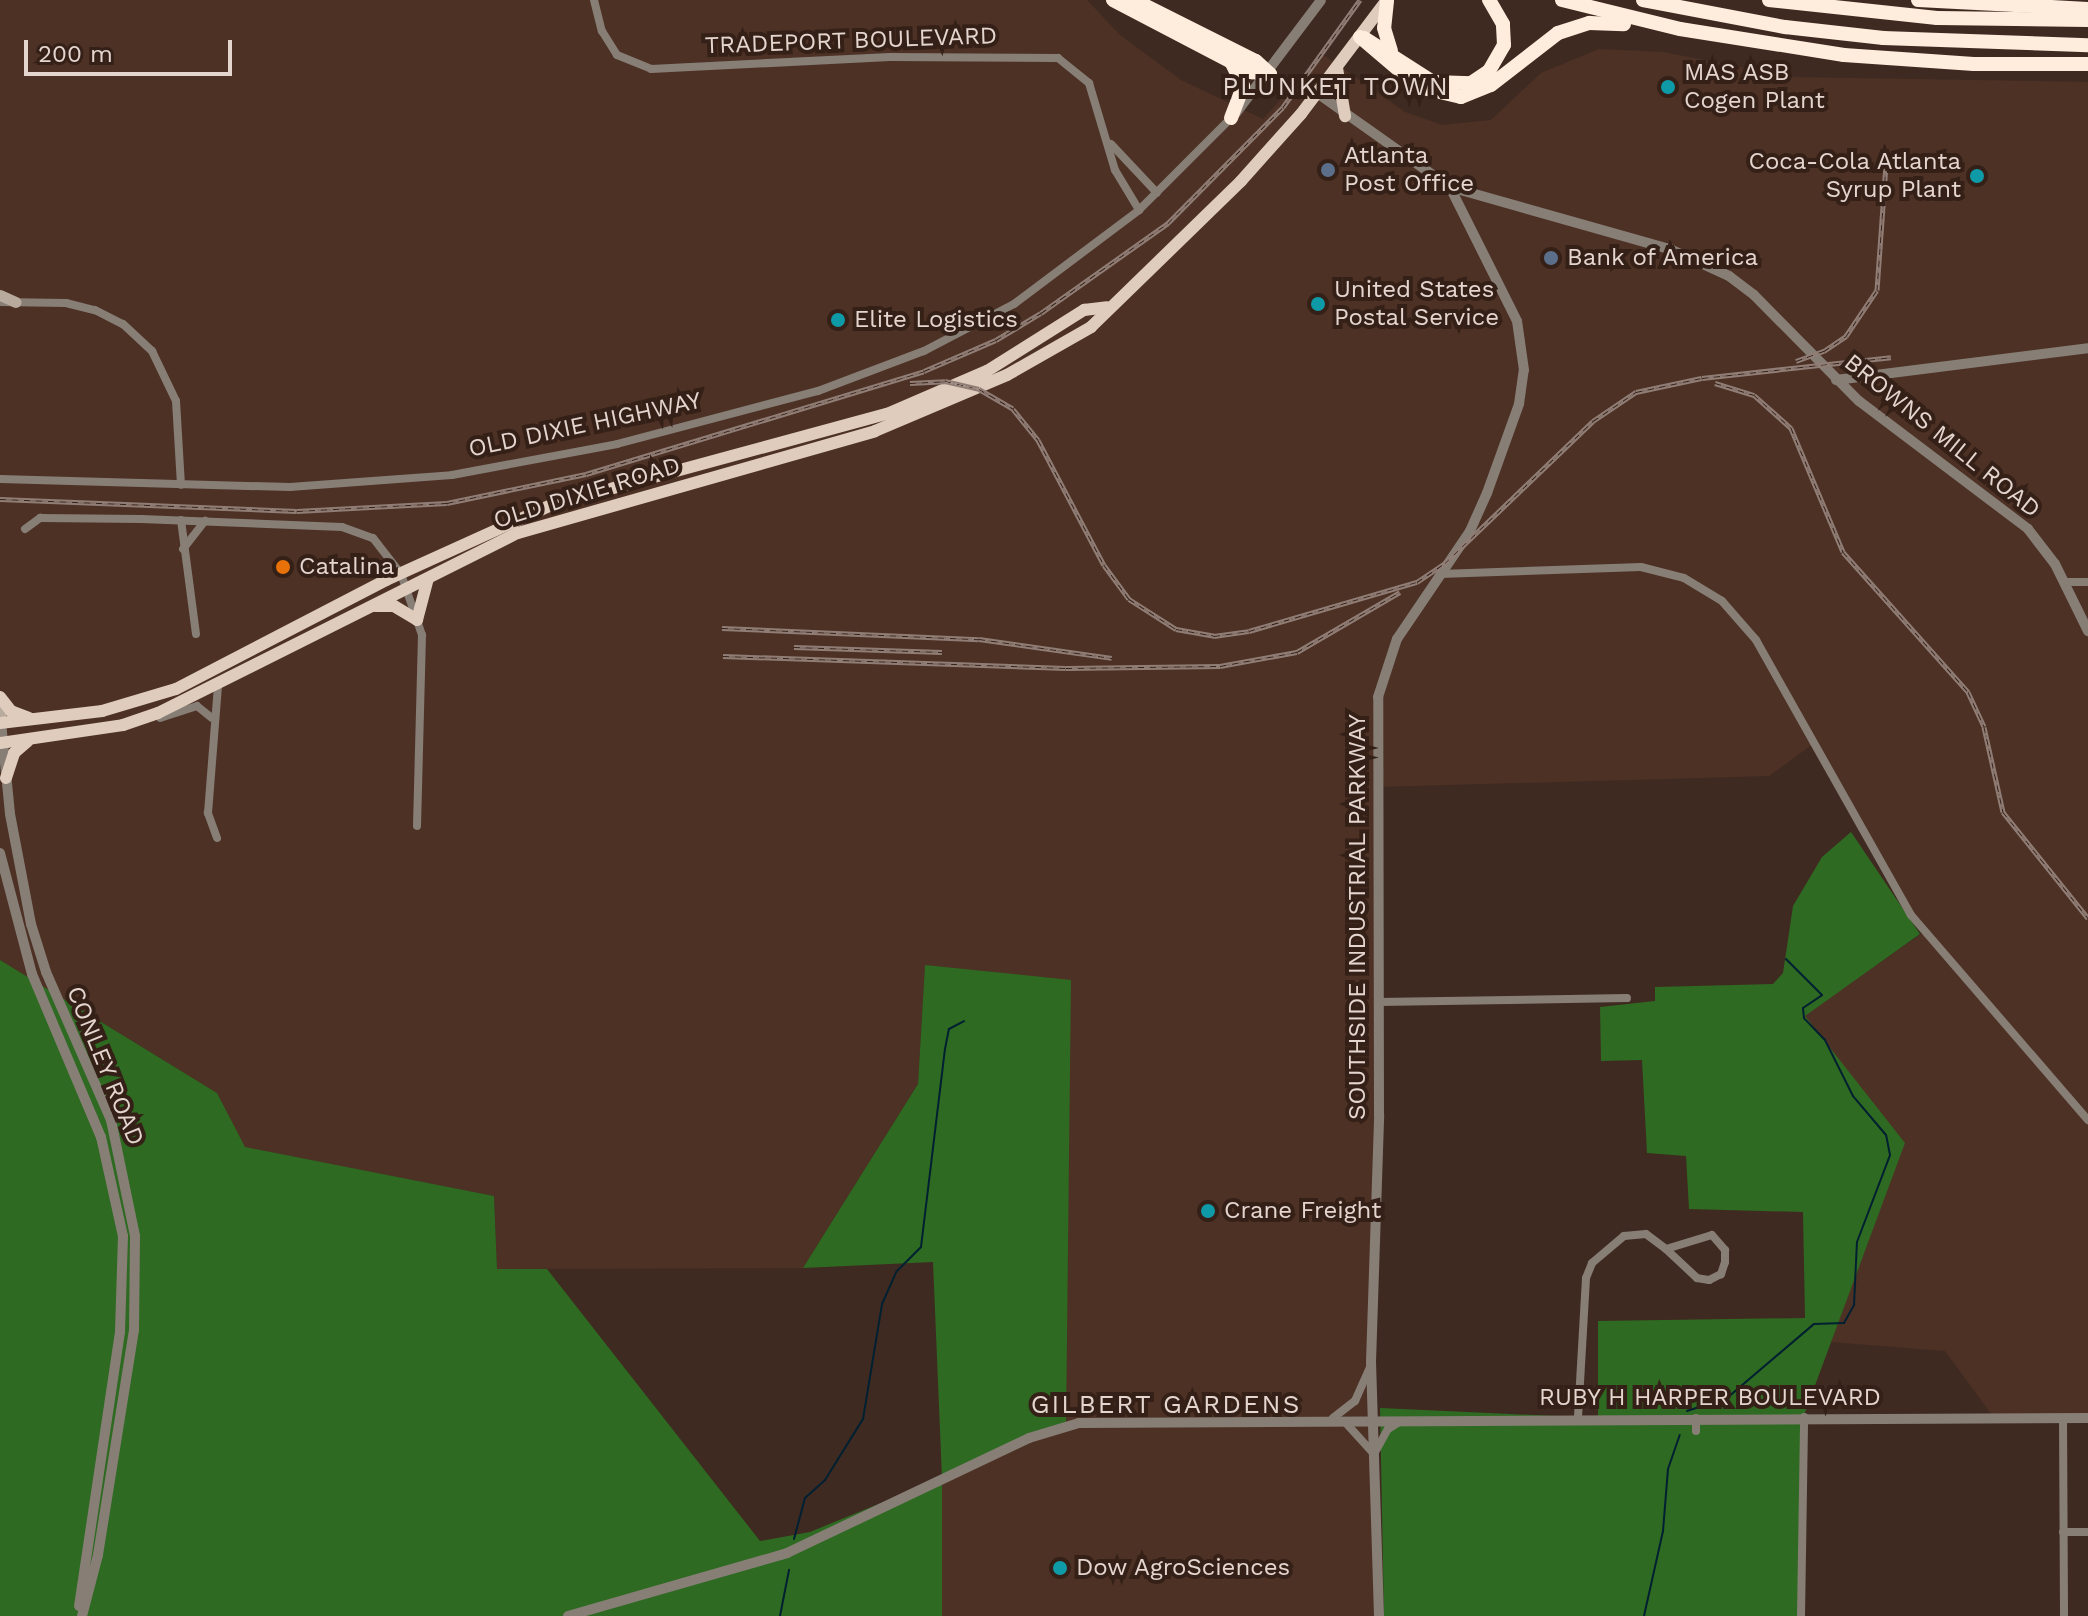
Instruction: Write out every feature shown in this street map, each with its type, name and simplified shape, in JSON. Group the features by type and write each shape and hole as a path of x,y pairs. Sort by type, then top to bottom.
{"highway":[{"path":"1113,0 1231,62 1270,74"},
{"path":"1134,0 1256,61 1270,74"},
{"path":"1387,0 1385,35 1394,55"},
{"path":"1360,37 1441,85 1460,86 1481,78 1504,45 1503,24 1489,0"},
{"path":"1562,0 1680,29"},
{"path":"1643,0 1785,27 1981,44 2088,45"},
{"path":"1682,0 1783,18 1962,36 1981,44"},
{"path":"1769,0 1937,18 2088,20"},
{"path":"1918,0 2088,9"},
{"path":"1360,37 1419,87 1461,97 1483,90 1544,41 1574,27 1604,22 1680,29 1909,61 2088,64"},
{"path":"1231,62 1243,86 1231,118"}],"main road":[{"path":"887,420 987,371 1084,310 1107,307 1241,181 1317,93 1387,0"},
{"path":"1337,67 1345,116"},
{"path":"0,295 16,302"},
{"path":"0,309 16,302"},
{"name":"OLD DIXIE ROAD","path":"0,722 123,707 176,689 401,574 551,505 887,420"},
{"name":"OLD DIXIE ROAD","path":"1,743 89,730 158,713 218,687 429,576 537,526 887,420"},
{"path":"372,606 394,606 417,620 429,576"},
{"path":"0,697 11,711 36,720"},
{"path":"0,709 0,722"},
{"path":"6,778 14,753 31,739"}],"street":[{"name":"TRADEPORT BOULEVARD","path":"594,0 602,31 617,55 651,69 1047,55 1068,63 1089,83 1115,170 1139,210"},
{"path":"1231,118 1270,74 1321,0"},
{"name":"BROWNS MILL ROAD","path":"1317,93 1345,116 1450,187 1701,261 1754,295 1836,380 2012,514 2042,546 2065,582 2088,631"},
{"name":"OLD DIXIE HIGHWAY","path":"0,479 303,487 452,475 617,444 818,391 885,367 1014,304 1139,210 1231,118"},
{"name":"TRADEPORT BOULEVARD","path":"1105,133 1124,162 1157,193"},
{"name":"SOUTHSIDE INDUSTRIAL PARKWAY","path":"1379,1616 1371,1362 1378,1002 1378,697 1397,639 1470,531 1487,493 1519,404 1524,370 1517,321 1450,187"},
{"path":"0,302 95,310 123,324 152,351 176,401 181,485"},
{"path":"1836,380 2088,348"},
{"path":"25,529 40,518 205,521 359,530 382,547 401,574 417,620 422,693 417,826"},
{"path":"181,520 182,550 196,634"},
{"path":"182,550 205,521"},
{"path":"1440,574 1641,567 1684,578 1722,601 1756,640 1911,915 2088,1120"},
{"path":"2065,582 2088,582"},
{"path":"217,838 208,813 212,719 218,687"},
{"path":"89,730 123,730 197,706 212,719"},
{"name":"CONLEY ROAD","path":"0,722 6,778 38,950 111,1120 135,1236 134,1330 98,1555 80,1616"},
{"name":"CONLEY ROAD","path":"0,853 32,974 101,1137 123,1236 120,1332 80,1616"},
{"path":"1378,1002 1627,998"},
{"path":"1578,1417 1586,1278 1592,1263 1624,1236 1646,1234 1697,1278 1709,1280 1721,1274 1725,1250 1712,1235 1666,1249"},
{"name":"SOUTHSIDE INDUSTRIAL PARKWAY","path":"1333,1418 1355,1401 1371,1362"},
{"name":"RUBY H HARPER BOULEVARD","path":"568,1616 779,1556 1007,1445 1054,1429 1103,1421 1578,1417 2088,1418"},
{"path":"1801,1616 1804,1417"},
{"path":"1333,1418 1356,1430 1374,1454 1388,1429 1407,1418"},
{"path":"1696,1418 1696,1431"},
{"path":"2063,1418 2064,1616"},
{"path":"2063,1532 2088,1532"}],"shaded area":[{"path":"0,0 1087,0 1120,35 1181,80 1263,119 1322,54 1405,112 1442,125 1491,120 1541,73 1599,49 1663,52 1792,77 2088,82 2088,1420 1995,1419 1945,1351 1831,1342 1904,1143 1804,1016 1924,932 1813,744 1769,776 1377,787 1381,1001 1371,1239 1384,1616 942,1616 942,1479 925,965 918,1084 803,1268 497,1269 494,1196 244,1147 217,1093 0,960"}],"green space":[{"path":"1851,832 1920,934 1805,1016 1905,1143 1804,1415 1802,1616 1384,1616 1380,1408 1598,1418 1598,1321 1805,1318 1803,1212 1689,1209 1686,1156 1647,1153 1642,1060 1601,1061 1600,1007 1655,1001 1655,987 1773,984 1783,973 1793,906 1822,857"},
{"path":"0,960 217,1093 245,1147 494,1196 497,1269 547,1269 760,1541 810,1532 942,1478 933,1262 803,1268 918,1084 925,965 1071,980 1066,1427 942,1479 942,1616 0,1616"}],"waterway":[{"path":"1687,1411 1727,1398 1814,1324 1844,1323 1854,1305 1857,1242 1890,1155 1886,1135 1853,1096 1825,1040 1804,1018 1803,1008 1822,995 1786,959"},
{"path":"794,1539 805,1498 825,1480 863,1419 882,1304 897,1271 921,1247 945,1049 949,1029 964,1021"},
{"path":"1644,1616 1663,1531 1668,1469 1680,1435"},
{"path":"780,1616 789,1570"}],"railway":[{"path":"0,499 297,511 447,503 586,474 924,371 996,340 1041,313 1168,223 1283,107 1360,0"},
{"path":"1796,361 1824,351 1846,336 1877,290 1887,152"},
{"path":"910,383 945,381 979,389 1013,409 1038,440 1104,565 1129,599 1176,629 1214,636 1249,631 1417,582 1445,563 1593,421 1636,392 1702,378 1891,357"},
{"path":"1715,383 1754,395 1791,428 1843,552 1968,692 1984,727 2003,812 2088,918"},
{"path":"723,656 1066,668 1220,666 1297,652 1400,592"},
{"path":"722,628 979,639 1112,658"},
{"path":"794,647 942,652"}],"place":[{"name":"MAS ASB Cogen Plant","path":"1668,87"},
{"name":"Atlanta Post Office","path":"1328,170"},
{"name":"Coca-Cola Atlanta Syrup Plant","path":"1977,176"},
{"name":"Bank of America","path":"1551,258"},
{"name":"United States Postal Service","path":"1318,304"},
{"name":"Elite Logistics","path":"838,320"},
{"name":"Catalina","path":"283,567"},
{"name":"Crane Freight","path":"1208,1211"},
{"name":"Dow AgroSciences","path":"1060,1568"}],"district":[{"name":"PLUNKET TOWN","path":"1336,87"},
{"name":"GILBERT GARDENS","path":"1166,1405"}]}
